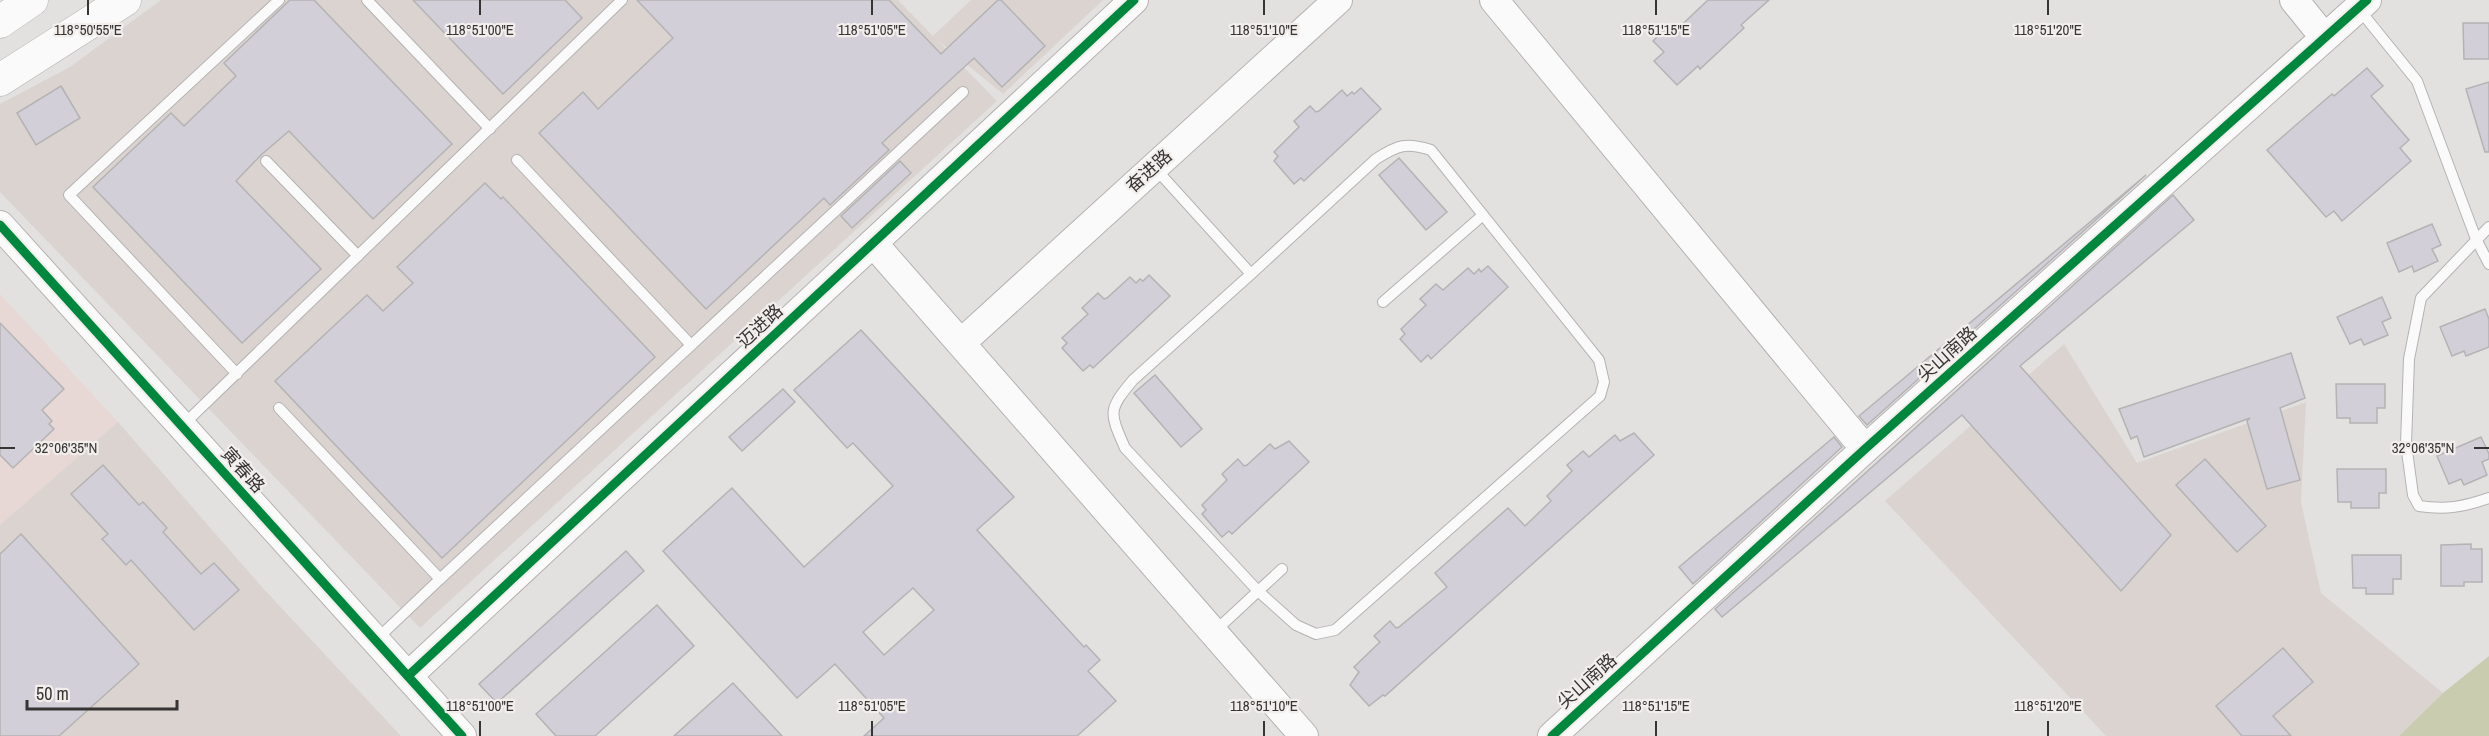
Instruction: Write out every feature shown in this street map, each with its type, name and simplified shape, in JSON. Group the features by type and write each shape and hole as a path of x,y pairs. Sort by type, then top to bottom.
{"main road":[{"path":"0,22 32,0"},
{"path":"0,80 125,0"}],"street":[{"name":"迈进路","path":"408,676 1134,0"},
{"name":"奋进路","path":"961,343 1338,0"},
{"path":"1494,0 1865,449"},
{"path":"2294,0 2324,37"},
{"name":"尖山南路","path":"1552,736 1865,449 2362,4"},
{"name":"寅春路","path":"0,225 462,736"},
{"path":"873,243 1304,736"}],"lane":[{"path":"237,374 69,195 279,0"},
{"path":"367,0 490,129"},
{"path":"182,427 619,1"},
{"path":"2362,4 2417,81 2476,239 2489,264"},
{"path":"375,640 963,92"},
{"path":"1412,144 1431,150 1483,215 1599,360 1604,382 1600,396 1335,630 1317,634 1296,625 1258,591 1125,448 1112,412 1117,400 1133,380 1376,159 1395,147 1412,144"},
{"path":"517,160 691,345"},
{"path":"266,161 358,256"},
{"path":"1154,167 1251,274"},
{"path":"1383,302 1483,215"},
{"path":"2489,226 2421,298 2409,359 2406,444 2413,495 2419,506 2442,510 2468,506 2489,498"},
{"path":"279,408 440,579"},
{"path":"1214,632 1282,569"}],"shaded area":[{"path":"161,0 898,0 933,36 971,0 1103,0 1003,94 937,40 997,101 420,628 0,192 0,104 70,67"},
{"path":"0,294 118,422 0,525"},
{"path":"2064,344 2137,463 2306,402 2301,502 2321,593 2443,693 2399,736 2106,736 1885,501"},
{"path":"118,422 261,586 401,736 0,736 0,525"}],"green space":[{"path":"2489,656 2489,736 2399,736 2443,693"}],"building":[{"path":"290,0 314,0 452,144 373,219 289,131 261,155 236,181 321,269 242,343 93,187 171,113 184,126 236,76 224,63"},
{"path":"413,0 565,0 582,18 503,94"},
{"path":"637,0 889,0 941,54 998,0 1001,0 1045,46 1002,87 974,58 882,143 889,150 830,205 824,198 706,309 539,133 583,92 598,109 673,38"},
{"path":"1708,0 1769,0 1741,25 1744,28 1700,69 1698,66 1677,85 1654,61 1664,52 1653,41 1664,30 1670,36"},
{"path":"2463,23 2489,23 2489,59 2464,59"},
{"path":"2367,68 2383,86 2371,96 2409,140 2400,148 2411,161 2342,221 2334,211 2326,217 2267,150 2332,94 2334,96"},
{"path":"2489,82 2489,152 2485,152 2466,89"},
{"path":"61,86 80,118 36,145 17,113"},
{"path":"1361,88 1381,109 1304,181 1301,178 1294,184 1274,161 1278,156 1274,152 1299,127 1294,121 1310,106 1316,112 1319,111 1342,90 1347,96"},
{"path":"1399,158 1447,212 1426,230 1379,175"},
{"path":"900,161 911,173 852,228 841,216"},
{"path":"2146,175 1867,425 1859,416"},
{"path":"485,183 501,199 503,197 655,357 442,558 275,381 367,295 383,311 413,283 397,267"},
{"path":"2173,195 2194,220 2020,366 2171,535 2121,591 1962,415 1722,617 1715,609"},
{"path":"2432,224 2441,245 2432,249 2438,261 2414,272 2412,266 2399,272 2387,243"},
{"path":"1488,266 1508,287 1431,359 1428,355 1421,362 1400,339 1405,334 1401,329 1426,305 1420,299 1436,284 1443,290 1468,268 1474,274 1479,269 1481,272"},
{"path":"1149,275 1170,296 1093,368 1090,365 1083,371 1062,348 1067,343 1062,338 1088,314 1082,308 1098,293 1104,299 1107,298 1130,277 1136,283 1140,279 1143,281"},
{"path":"2382,297 2391,318 2382,322 2388,335 2364,345 2361,339 2350,344 2337,317"},
{"path":"2485,309 2489,319 2489,347 2466,356 2464,351 2452,356 2440,327"},
{"path":"0,323 64,389 42,410 52,421 49,424 54,429 13,468 0,455"},
{"path":"861,330 1014,497 977,530 1084,647 1086,645 1100,660 1088,671 1116,701 1077,736 864,736 884,718 835,664 797,698 663,551 732,488 804,567 893,486 853,443 847,448 794,390","holes":["913,588 934,610 884,655 863,632"]},
{"path":"2291,353 2305,398 2280,408 2300,480 2267,489 2247,421 2250,418 2144,457 2137,436 2131,439 2119,409"},
{"path":"1155,375 1202,429 1181,447 1134,393"},
{"path":"2336,384 2385,384 2385,408 2377,408 2377,423 2350,423 2350,418 2337,418"},
{"path":"783,389 795,402 742,451 729,437"},
{"path":"1634,433 1654,455 1385,696 1383,695 1369,706 1350,685 1359,672 1354,667 1380,642 1374,636 1390,621 1396,628 1399,627 1447,587 1435,573 1508,508 1525,526 1551,501 1547,496 1572,471 1567,465 1583,451 1589,457 1615,435 1620,441"},
{"path":"1834,437 1842,447 1693,584 1679,567"},
{"path":"2481,437 2489,454 2489,459 2482,462 2487,475 2464,485 2461,479 2449,484 2437,456"},
{"path":"1289,441 1309,462 1232,534 1229,531 1222,537 1202,514 1206,510 1202,505 1227,480 1222,474 1238,459 1244,466 1247,465 1270,444 1275,449"},
{"path":"2205,459 2266,526 2237,552 2176,485"},
{"path":"103,465 139,505 143,502 167,528 163,532 201,574 214,563 239,590 194,630 131,560 126,565 102,539 108,534 71,494"},
{"path":"2337,469 2386,469 2386,493 2379,493 2379,508 2351,508 2351,502 2338,502"},
{"path":"21,534 139,664 59,736 0,736 0,554"},
{"path":"2471,544 2471,549 2482,549 2482,582 2464,582 2464,586 2441,586 2441,545"},
{"path":"626,551 644,571 497,703 479,684"},
{"path":"2352,555 2401,555 2401,579 2393,579 2393,594 2366,594 2366,588 2353,588"},
{"path":"657,605 694,646 595,736 556,736 536,714"},
{"path":"2283,648 2313,682 2273,716 2291,736 2242,736 2216,706"},
{"path":"733,683 782,736 674,736"}],"cycle path":[{"path":"408,676 1134,0"},
{"path":"1552,736 1865,449 2367,0"},
{"path":"0,225 462,736"}]}
